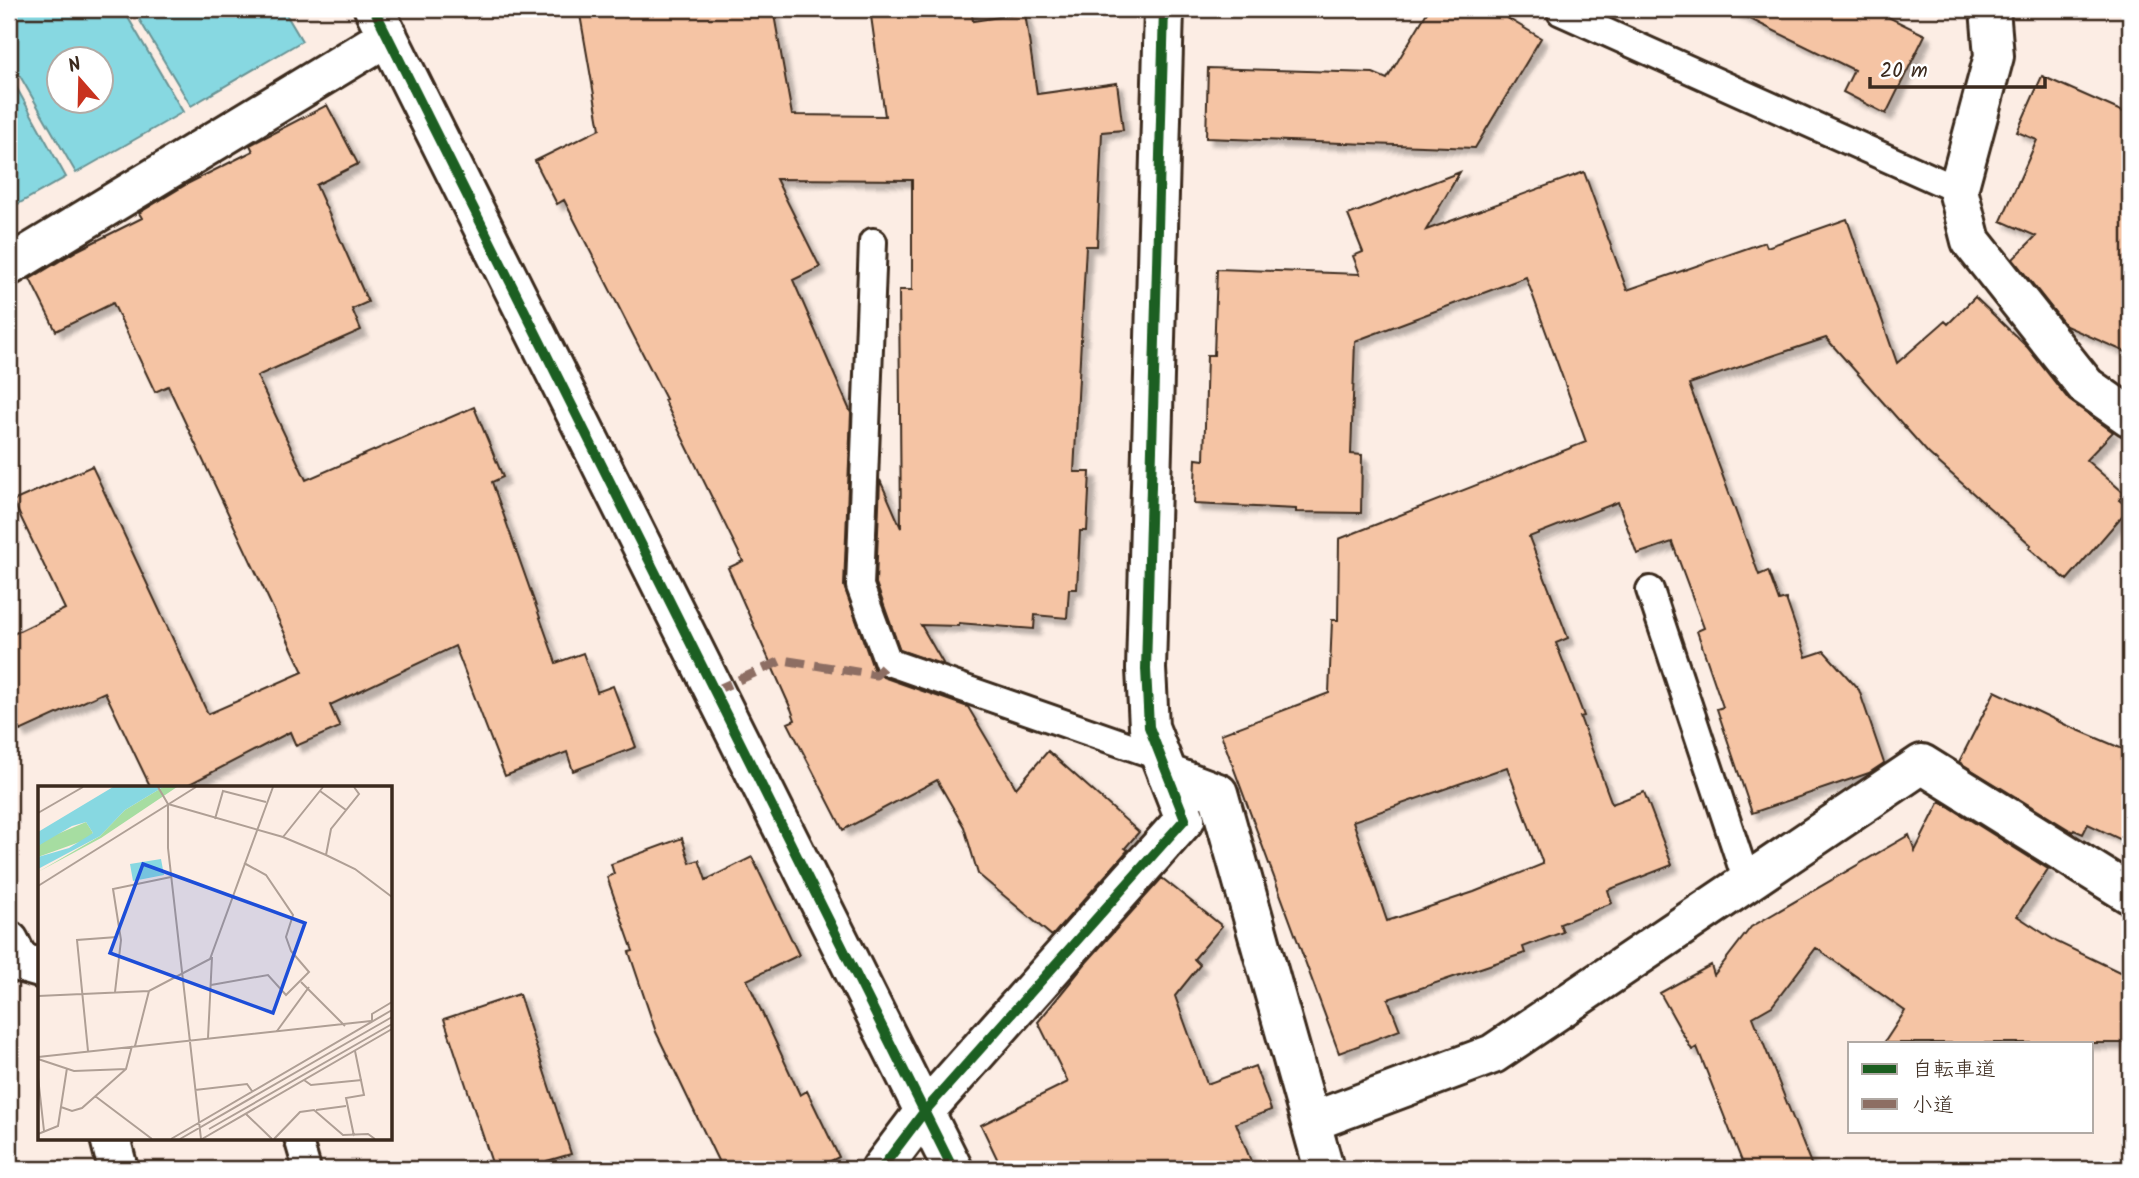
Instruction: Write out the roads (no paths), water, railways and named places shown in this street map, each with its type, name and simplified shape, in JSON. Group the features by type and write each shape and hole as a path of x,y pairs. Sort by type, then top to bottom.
{"street":[{"path":"881,1169 924,1112 1185,819 1149,727 1146,669 1164,9"},
{"path":"1990,9 1994,56 1958,190 1971,241 2086,386 2130,417"},
{"path":"9,266 381,22 953,1169"},
{"path":"1311,1122 1493,1054 1922,764 2130,894"},
{"path":"1164,765 1218,793 1325,1169"},
{"path":"111,1140 118,1169"}],"lane":[{"path":"1562,12 1958,190"},
{"path":"873,242 860,586 888,662 1164,765"},
{"path":"1650,590 1747,882"},
{"path":"299,1140 307,1169"}],"water":[{"path":"9,9 123,9 183,112 76,173 9,57"},
{"path":"133,9 283,9 302,41 191,106"},
{"path":"9,74 66,177 9,209"}]}
